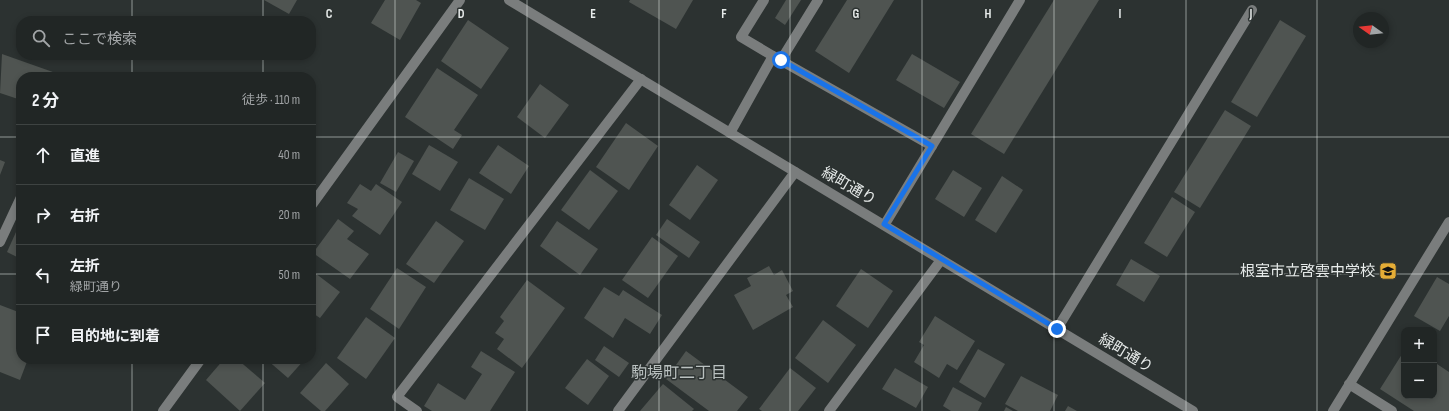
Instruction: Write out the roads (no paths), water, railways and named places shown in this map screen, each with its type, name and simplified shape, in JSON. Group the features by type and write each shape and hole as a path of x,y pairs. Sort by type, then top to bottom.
{"street":[{"path":"316,199 460,0"},
{"name":"緑町通り","path":"509,0 1193,411"},
{"path":"764,0 741,36 932,146"},
{"path":"730,133 777,58 818,0"},
{"path":"884,224 1020,0"},
{"path":"1057,329 1252,10"},
{"path":"417,411 397,397 640,79"},
{"path":"618,411 795,172"},
{"path":"0,242 16,208"},
{"path":"1333,411 1449,222"},
{"path":"834,410 941,260"},
{"path":"163,411 197,364"},
{"path":"1349,384 1392,411"}],"place":[{"name":"根室市立啓雲中学校","path":"1388,271"}],"district":[{"name":"駒場町二丁目","path":"679,372"}]}
